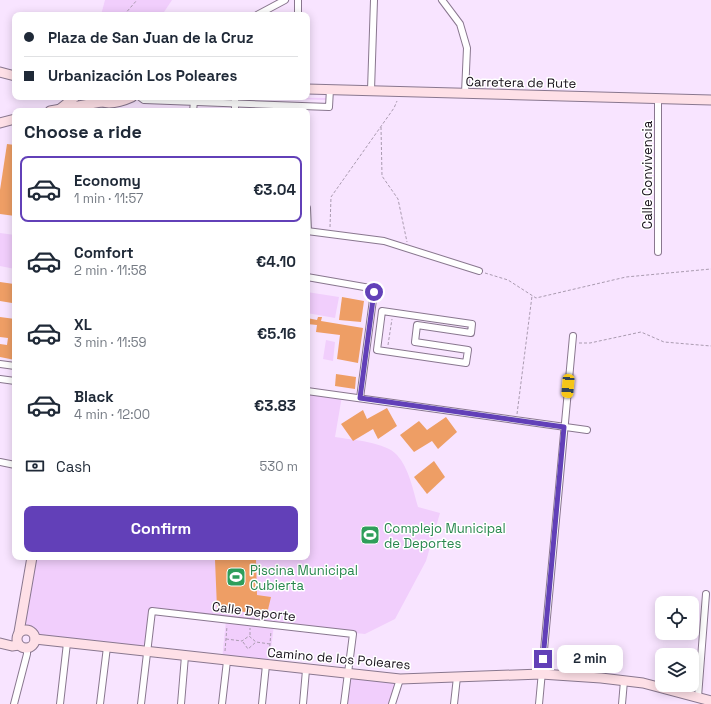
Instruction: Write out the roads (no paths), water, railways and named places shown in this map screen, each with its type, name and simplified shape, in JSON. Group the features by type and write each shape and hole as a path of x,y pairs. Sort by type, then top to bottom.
{"street":[{"path":"263,12 285,0"},
{"path":"298,0 298,12"},
{"path":"371,90 374,0"},
{"path":"442,0 460,24 467,48 465,93"},
{"path":"0,72 12,75"},
{"name":"Carretera de Rute","path":"310,89 711,100"},
{"path":"310,109 330,107 330,89"},
{"name":"Calle Convivencia","path":"658,98 658,252"},
{"path":"61,108 71,100"},
{"path":"64,108 91,102 104,105 125,100"},
{"path":"144,100 194,102 235,100 266,108"},
{"path":"193,108 194,102"},
{"path":"0,123 12,120"},
{"path":"310,231 384,241 480,271"},
{"path":"310,278 370,288 374,292 360,398"},
{"path":"382,311 472,324 471,333 417,325 415,342 468,350 466,363 376,350 382,311"},
{"path":"539,704 573,336"},
{"path":"0,364 12,366"},
{"path":"0,379 12,381"},
{"path":"310,391 587,430"},
{"path":"0,462 12,464"},
{"path":"14,704 27,654 21,639 22,617 32,560"},
{"path":"705,700 706,594"},
{"name":"Calle Deporte","path":"146,651 152,611 353,634 348,675"},
{"path":"1,643 21,639 33,633 35,639 32,645 21,639"},
{"name":"Camino de los Poleares","path":"35,639 348,675 400,679 541,674 624,680 643,683 705,700"},
{"path":"60,704 67,642"},
{"path":"100,704 107,647"},
{"path":"141,704 146,651"},
{"path":"181,704 185,656"},
{"path":"222,704 226,660"},
{"path":"262,704 267,665"},
{"path":"302,704 306,670"},
{"path":"344,704 348,675"},
{"path":"454,704 457,677"},
{"path":"392,704 400,679"},
{"path":"622,704 624,680"}],"place":[{"name":"Complejo Municipal de Deportes","path":"370,535"},
{"name":"Piscina Municipal Cubierta","path":"236,577"}]}
